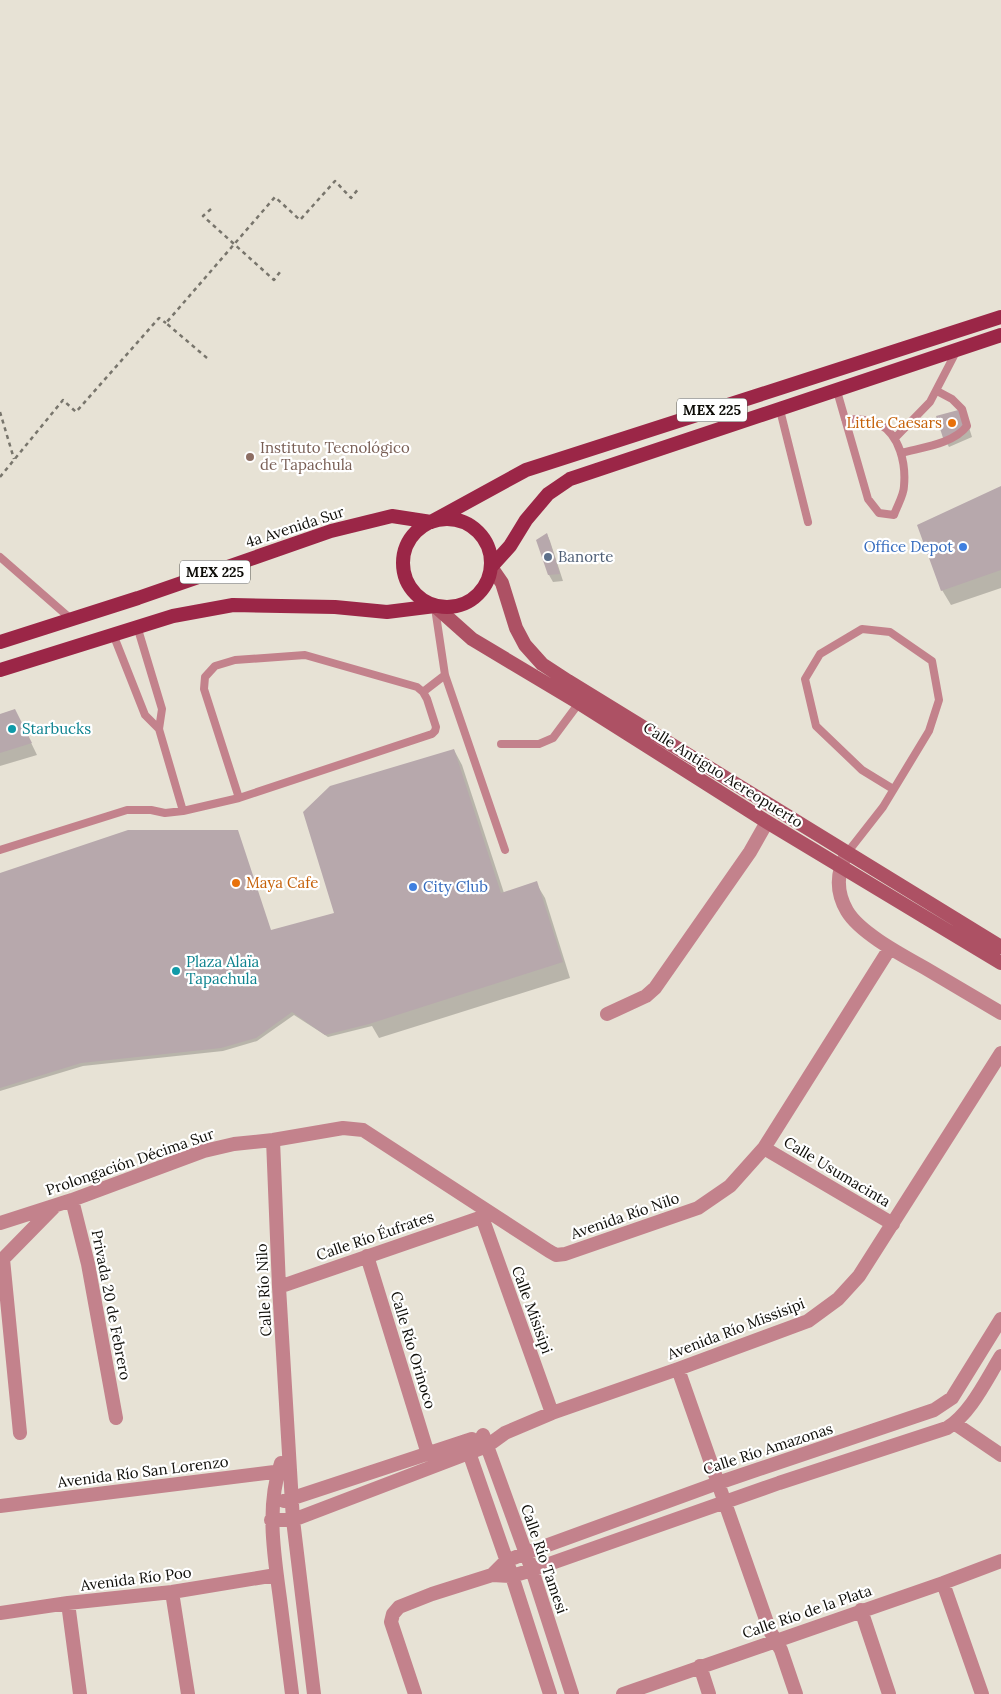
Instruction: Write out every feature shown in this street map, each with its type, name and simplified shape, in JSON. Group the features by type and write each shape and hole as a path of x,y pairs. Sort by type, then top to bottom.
{"main road":[{"name":"MEX 225","path":"431,522 526,470 1001,317"},
{"name":"MEX 225","path":"491,567 510,546 526,520 548,494 570,479 1001,335"},
{"name":"4a Avenida Sur","path":"0,642 138,598 358,523 392,516 431,522"},
{"path":"446,519 460,521 474,528 484,539 490,552 491,567 487,582 478,595 465,604 450,608 435,606 422,600 412,591 405,579 402,565 404,551 410,538 419,528 431,522 446,519"},
{"name":"Calle Antiguo Aereopuerto","path":"491,567 502,583 513,620 525,645 542,664 1001,963"},
{"name":"MEX 225","path":"0,670 173,616 233,605 335,607 387,612 435,606"},
{"name":"Calle Antiguo Aereopuerto","path":"435,606 472,640 579,703 767,822 844,860 1001,947"}],"street":[{"path":"607,1014 646,996 655,988 750,852 767,822"},
{"path":"844,860 838,888 848,912 863,928 890,948 1001,1012"},
{"name":"Avenida Río Nilo","path":"273,1140 343,1128 363,1130 484,1213 556,1255 564,1254 698,1208 730,1186 764,1148 890,948"},
{"name":"Avenida Río Missisipi","path":"485,1440 552,1413 808,1321 838,1299 859,1276 1001,1053"},
{"name":"Prolongación Décima Sur","path":"0,1223 72,1200 204,1151 234,1144 273,1140"},
{"name":"Calle Río Nilo","path":"273,1140 288,1438 284,1471 273,1504 272,1520 276,1575 292,1694"},
{"name":"Calle Usumacinta","path":"764,1148 893,1224"},
{"name":"Privada 20 de Febrero","path":"72,1200 88,1264 116,1418"},
{"path":"20,1433 2,1261 57,1205"},
{"name":"Calle Río Éufrates","path":"279,1287 484,1213"},
{"name":"Calle Misisipi","path":"484,1213 552,1413"},
{"name":"Calle Río Orinoco","path":"368,1256 428,1454"},
{"name":"Calle Río Amazonas","path":"506,1561 718,1483 934,1410 952,1398 1001,1320"},
{"path":"415,1694 391,1622 393,1614 399,1608 432,1594 492,1575 512,1576 532,1570 779,1483 947,1428 966,1412 1001,1356"},
{"path":"678,1369 770,1631 781,1650 796,1694"},
{"path":"954,1423 1001,1454"},
{"path":"272,1520 293,1520 485,1440"},
{"name":"Calle Río Tamesi","path":"485,1440 532,1570 572,1694"},
{"path":"273,1504 291,1500 428,1454 468,1447"},
{"path":"468,1447 550,1694"},
{"name":"Calle Río Nilo","path":"284,1471 291,1500 314,1694"},
{"name":"Avenida Río San Lorenzo","path":"0,1506 284,1471"},
{"path":"492,1575 506,1561"},
{"name":"Calle Río de la Plata","path":"623,1694 943,1583 1001,1561"},
{"name":"Avenida Río Poo","path":"0,1613 68,1603 172,1592 276,1575"},
{"path":"943,1583 982,1694"},
{"path":"172,1592 188,1694"},
{"path":"68,1603 80,1694"},
{"path":"861,1610 889,1694"},
{"path":"700,1666 709,1694"}],"lane":[{"path":"895,438 930,402 957,350"},
{"path":"837,391 845,420 868,499 879,513 894,515 904,487 901,453 895,438 880,424 863,419 845,420"},
{"path":"901,453 952,439 962,433 967,426 962,409 952,399 937,391"},
{"path":"780,410 808,522"},
{"path":"0,558 70,619"},
{"path":"435,606 445,675 505,850"},
{"path":"138,626 162,709 158,729 183,812"},
{"path":"844,860 883,806 893,790 929,731 939,700 932,660 890,632 862,629 820,654 805,679 816,726 862,770 893,790"},
{"path":"113,634 145,716 158,729"},
{"path":"0,850 127,810 152,810 165,813 183,812 239,798 432,734 436,727 427,699 417,687 409,684 304,655 235,660 215,666 205,677 204,689 239,798"},
{"path":"423,692 445,675"},
{"path":"500,744 539,744 553,738 579,703"}],"path":[{"path":"166,323 275,197 300,220 335,181 351,198 359,188"},
{"path":"210,209 202,216 274,280 280,272"},
{"path":"0,477 63,400 76,412 159,318 207,358"},
{"path":"0,412 14,459"}],"building":[{"name":"Little Caesars","path":"962,409 969,429 944,441 936,416"},
{"name":"Office Depot","path":"1001,486 1001,570 941,591 917,525"},
{"name":"Banorte","path":"547,533 560,574 548,575 536,540"},
{"name":"Starbucks","path":"15,709 32,743 0,753 0,714"},
{"name":"Plaza Alaïa Tapachula","path":"454,749 501,893 537,881 563,962 369,1024 325,1035 292,1012 256,1038 221,1048 81,1063 0,1088 0,873 128,830 238,830 271,930 334,913 303,812 330,786"}],"place":[{"name":"Little Caesars","path":"952,423"},
{"name":"Instituto Tecnológico de Tapachula","path":"250,457"},
{"name":"Office Depot","path":"963,547"},
{"name":"Banorte","path":"548,557"},
{"name":"Starbucks","path":"12,729"},
{"name":"Maya Cafe","path":"236,883"},
{"name":"City Club","path":"413,887"},
{"name":"Plaza Alaïa Tapachula","path":"176,971"}]}
